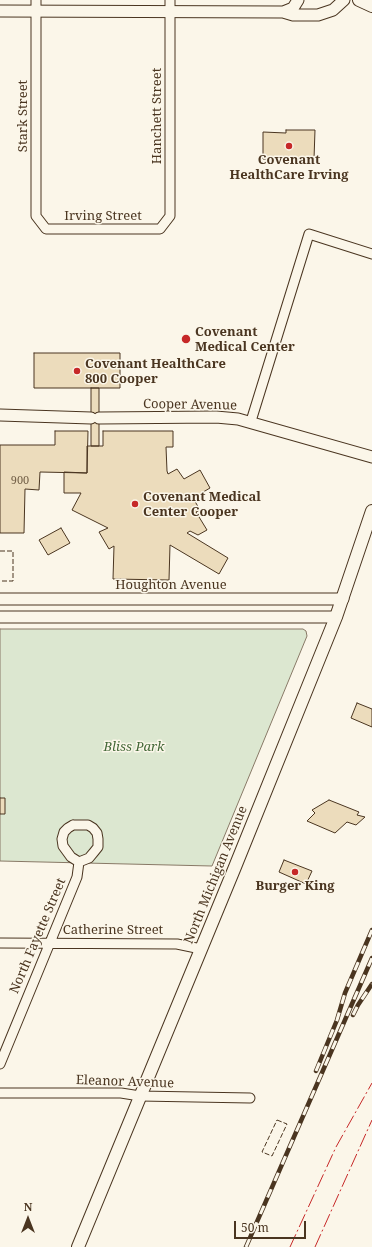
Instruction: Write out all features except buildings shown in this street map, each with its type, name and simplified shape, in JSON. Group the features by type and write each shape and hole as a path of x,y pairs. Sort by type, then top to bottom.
{"main road":[{"path":"359,0 372,6"},
{"name":"North Michigan Avenue","path":"78,1247 336,617 372,511"}],"street":[{"name":"Hanchett Street","path":"160,229 170,216 170,0"},
{"path":"283,12 293,8 298,0"},
{"path":"0,11 36,6 170,12 283,12 293,15 318,15 333,10 344,0"},
{"name":"Stark Street","path":"36,6 36,216 46,228"},
{"name":"Irving Street","path":"46,228 160,229"},
{"path":"251,421 309,234 372,254"},
{"name":"Cooper Avenue","path":"0,415 95,418 216,417 251,421 372,457"},
{"name":"Houghton Avenue","path":"0,599 343,599"},
{"path":"0,617 336,617"},
{"path":"73,825 88,825 97,833 98,847 89,858 79,862 72,857 63,846 63,834 73,825"},
{"name":"North Fayette Street","path":"0,1064 77,876 79,862"},
{"name":"Catherine Street","path":"0,943 178,944 201,949"},
{"name":"Eleanor Avenue","path":"0,1093 121,1093 140,1096 250,1098"}],"green space":[{"name":"Bliss Park","path":"0,629 303,629 306,631 307,636 212,866 0,861"}],"railway":[{"path":"316,1071 337,1020 345,993 372,930"},
{"path":"246,1247 372,958"},
{"path":"353,1015 372,984"}],"fence":[{"path":"0,551 13,551 13,581 0,581"},
{"path":"277,1120 287,1124 272,1156 262,1152 277,1120"}],"power":[{"path":"290,1247 336,1147 372,1083"},
{"path":"315,1247 372,1120"}],"place":[{"name":"Covenant HealthCare Irving","path":"289,146"},
{"name":"Covenant Medical Center","path":"186,339"},
{"name":"Covenant HealthCare 800 Cooper","path":"77,371"},
{"name":"Covenant Medical Center Cooper","path":"135,504"},
{"name":"Burger King","path":"295,872"}]}
